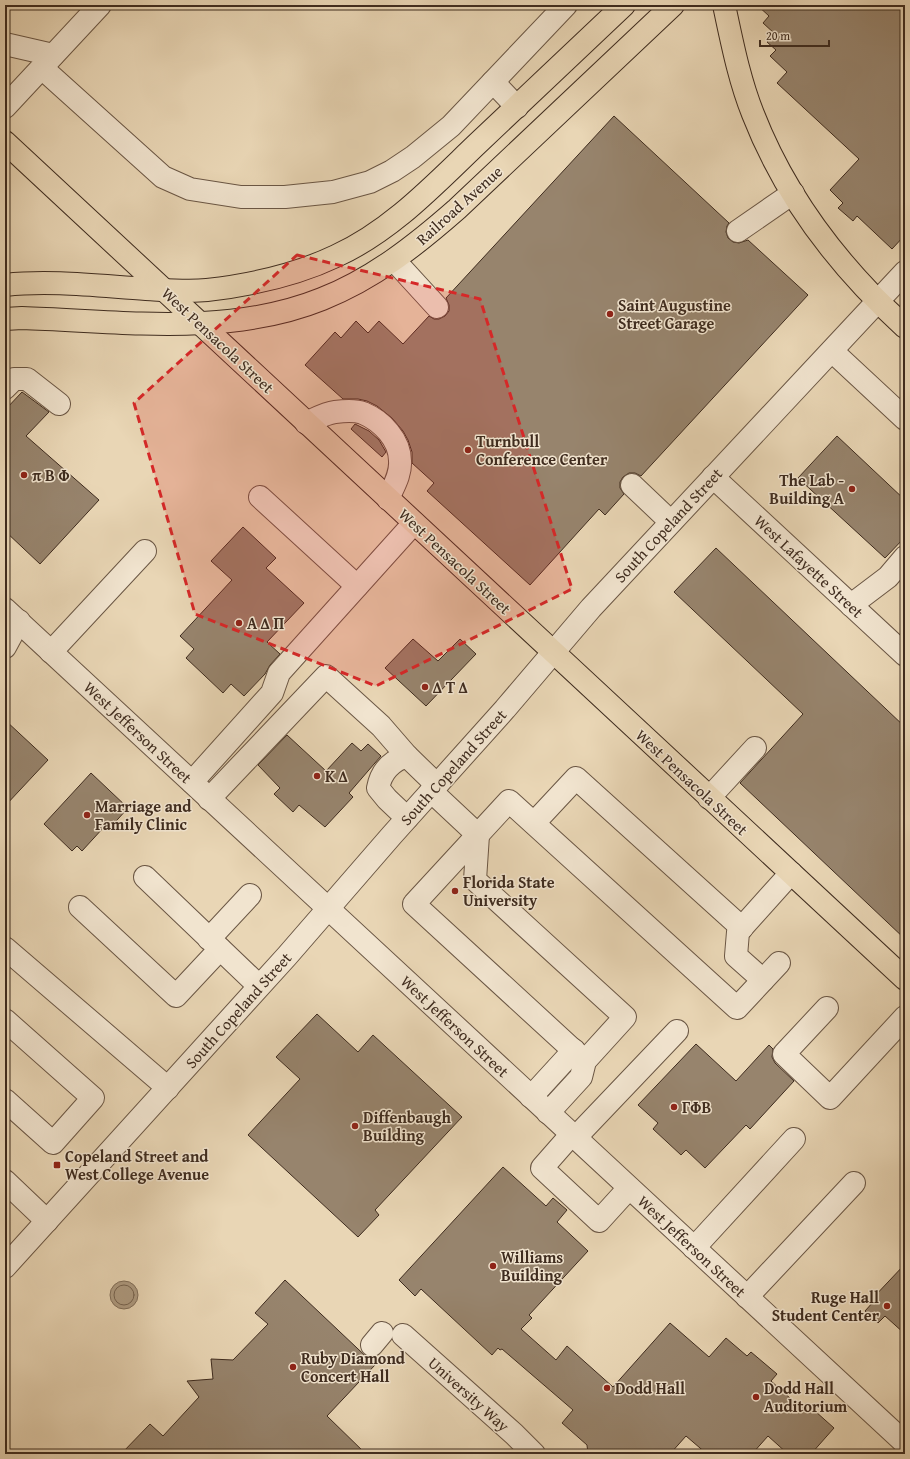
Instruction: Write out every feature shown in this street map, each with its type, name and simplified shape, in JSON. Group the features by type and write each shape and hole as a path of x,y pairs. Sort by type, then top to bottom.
{"main road":[{"name":"Railroad Avenue","path":"5,285 47,283 164,290 204,290 240,286 296,271 336,256 375,234 397,218 624,5"},
{"name":"Railroad Avenue","path":"5,319 38,318 150,324 199,323 256,317 291,309 322,299 358,282 394,260 427,235 457,209 673,5"},
{"path":"724,5 741,79 753,114 770,151 793,192 812,222 837,256 878,302 905,327"},
{"name":"West Pensacola Street","path":"5,142 905,980"}],"street":[{"path":"5,107 100,5"},
{"path":"5,44 48,61 163,177 190,189 241,197 292,197 333,192 370,182 392,171 413,157 451,126 566,5"},
{"path":"493,82 517,107"},
{"path":"738,231 793,192"},
{"path":"394,260 437,308"},
{"name":"South Copeland Street","path":"5,1267 328,909 407,818 506,709 592,608 905,272"},
{"path":"832,351 905,419"},
{"path":"5,388 14,379 27,379 59,404"},
{"path":"306,423 333,412 352,412 363,413 382,425 397,444 400,461 399,474 388,499"},
{"name":"West Lafayette Street","path":"713,477 905,655"},
{"path":"632,485 671,522"},
{"path":"260,497 357,586"},
{"path":"192,782 272,694 279,673 414,523"},
{"path":"51,652 145,551"},
{"path":"851,605 888,577 905,558"},
{"path":"5,647 12,615"},
{"name":"West Jefferson Street","path":"12,615 905,1443"},
{"path":"210,799 326,676 380,726 434,788 478,835 475,880 625,1017 531,1097"},
{"path":"709,798 755,748"},
{"path":"407,756 397,759 380,776 378,788 407,818"},
{"path":"534,823 576,778 742,928"},
{"path":"548,1113 581,1077 580,1056 414,904 509,801 737,1008 779,963"},
{"path":"763,980 736,956 738,932 791,874"},
{"path":"145,877 259,986"},
{"path":"80,907 176,996 250,895"},
{"path":"5,948 168,1088"},
{"path":"827,1008 784,1054 830,1098 905,1017"},
{"path":"5,1020 93,1098 53,1143 5,1100"},
{"path":"629,1188 599,1221 542,1168 677,1031"},
{"path":"694,1248 794,1139"},
{"path":"5,1182 47,1221"},
{"path":"748,1297 854,1183"},
{"name":"University Way","path":"385,1338 514,1434 534,1454"}],"highlighted area":[{"path":"297,255 480,299 572,589 376,686 195,614 134,403"}],"water":[{"path":"124,1281 134,1285 138,1295 134,1305 124,1309 114,1305 110,1295 114,1285"}],"building":[{"path":"757,5 905,5 905,235 892,249 857,216 853,221 838,208 843,203 830,190 859,159 777,83 787,72 770,56 776,50 767,42 775,34 763,23 769,16"},
{"name":"Saint Augustine Street Garage","path":"614,116 729,223 726,232 728,238 733,242 739,243 748,240 808,295 641,476 635,473 629,473 623,477 620,482 620,488 624,494 605,515 599,509 530,585 427,491 434,483 412,463 412,452 408,440 403,431 392,418 377,406 367,401 358,399 343,399 305,365 335,332 341,338 356,321 368,333 379,321 403,344 429,316 434,319 439,319 445,316 449,311 449,305 446,298"},
{"name":"π Β Φ","path":"22,392 49,412 26,436 99,500 40,564 5,531 5,410"},
{"path":"355,424 369,431 379,440 386,452 382,457 351,429"},
{"name":"The Lab - Building A","path":"837,436 905,500 905,537 885,558 798,478"},
{"name":"Α Δ Π","path":"243,527 276,558 266,568 304,603 267,642 280,654 270,665 265,674 244,696 231,684 223,693 186,658 194,649 180,636 232,580 211,561"},
{"path":"716,548 905,727 905,939 740,783 803,714 674,592"},
{"name":"Δ Τ Δ","path":"413,639 438,661 460,639 476,654 426,706 385,668"},
{"path":"5,720 48,760 5,806"},
{"name":"Κ Δ","path":"287,735 326,771 352,743 361,751 368,744 381,756 349,793 353,797 325,827 299,805 293,812 274,794 280,788 258,765"},
{"name":"Marriage and Family Clinic","path":"91,773 128,808 108,830 104,827 82,851 77,846 72,851 44,824"},
{"name":"Diffenbaugh Building","path":"317,1014 358,1052 373,1035 462,1117 375,1210 379,1215 358,1237 248,1135 300,1079 276,1057"},
{"name":"ΓΦΒ","path":"696,1044 736,1081 769,1045 773,1049 772,1057 775,1063 794,1081 750,1129 746,1125 705,1168 686,1150 681,1155 653,1129 658,1123 638,1105"},
{"path":"503,1167 546,1206 553,1198 567,1210 557,1222 588,1251 529,1315 532,1318 521,1329 556,1360 567,1346 613,1387 670,1323 709,1357 726,1338 747,1356 751,1352 777,1374 771,1381 801,1408 806,1403 834,1428 811,1454 788,1454 768,1436 752,1454 707,1454 686,1436 670,1454 588,1454 587,1445 562,1423 573,1410 502,1349 500,1350 498,1348 492,1355 421,1289 415,1296 399,1280"},
{"name":"Ruge Hall Student Center","path":"905,1264 905,1334 885,1316 878,1323 865,1311 874,1301 872,1299"},
{"name":"Ruby Diamond Concert Hall","path":"285,1280 375,1365 327,1416 366,1454 121,1454 150,1424 163,1436 199,1397 187,1381 213,1379 211,1359 233,1360 268,1324 255,1313"}],"place":[{"name":"Saint Augustine Street Garage","path":"610,314"},
{"name":"Turnbull Conference Center","path":"468,450"},
{"name":"π Β Φ","path":"24,475"},
{"name":"The Lab - Building A","path":"852,489"},
{"name":"Α Δ Π","path":"239,623"},
{"name":"Δ Τ Δ","path":"425,687"},
{"name":"Κ Δ","path":"317,776"},
{"name":"Marriage and Family Clinic","path":"87,815"},
{"name":"Florida State University","path":"455,891"},
{"name":"ΓΦΒ","path":"674,1107"},
{"name":"Diffenbaugh Building","path":"355,1126"},
{"name":"Copeland Street and West College Avenue","path":"57,1165"},
{"name":"Williams Building","path":"493,1266"},
{"name":"Ruge Hall Student Center","path":"887,1306"},
{"name":"Ruby Diamond Concert Hall","path":"293,1367"},
{"name":"Dodd Hall","path":"607,1388"},
{"name":"Dodd Hall Auditorium","path":"756,1397"}]}
